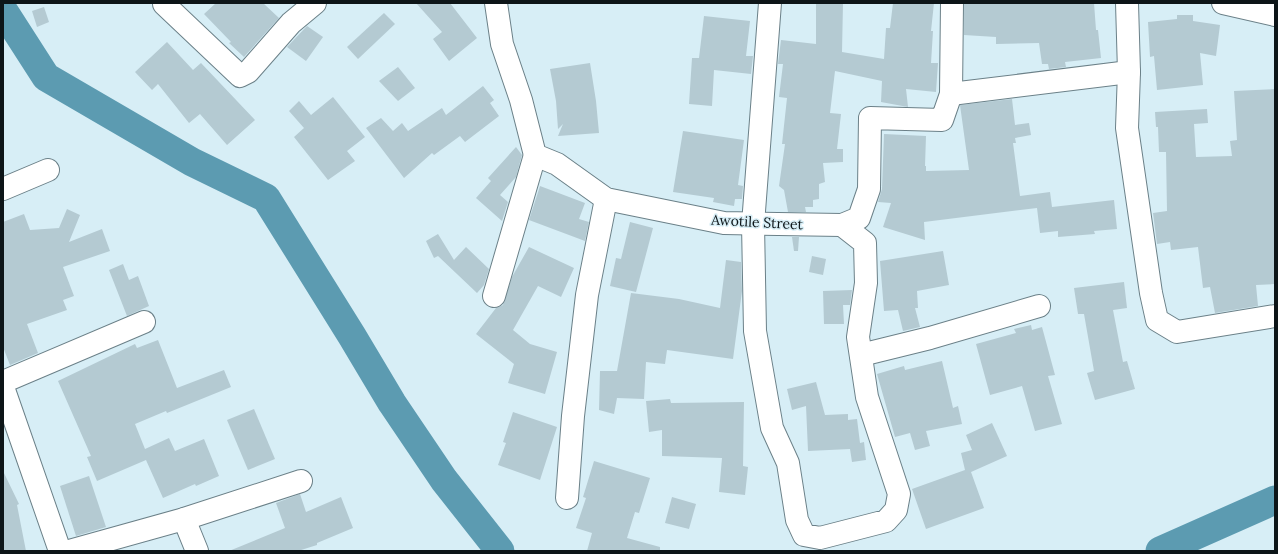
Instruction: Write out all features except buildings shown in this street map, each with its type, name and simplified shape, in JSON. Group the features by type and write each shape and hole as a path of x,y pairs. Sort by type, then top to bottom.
{"street":[{"path":"164,4 240,76 248,72 291,23 315,3"},
{"path":"494,296 536,155 521,100 502,44 496,3"},
{"path":"770,3 753,224 755,331 772,428 788,462 797,520 804,535 820,538 886,521 896,510 899,494 867,397 858,338 866,283 865,244 842,226"},
{"name":"Awotile Street","path":"536,155 557,164 606,199 724,223 842,226 859,218 869,189 870,118 942,120 951,94 952,3"},
{"path":"1127,3 1129,72 1127,128 1151,293 1157,320 1177,332 1275,316"},
{"path":"1223,3 1275,15"},
{"path":"951,94 1129,72"},
{"path":"3,189 48,170"},
{"path":"567,498 573,416 587,294 606,199"},
{"path":"861,355 945,334 1040,306"},
{"path":"3,382 144,322"},
{"path":"3,387 60,551"},
{"path":"69,551 184,520 301,481"},
{"path":"184,520 197,551"}],"waterway":[{"path":"3,10 46,77 192,162 266,198 392,403 444,480 500,551"},
{"path":"1160,551 1275,500"}]}
